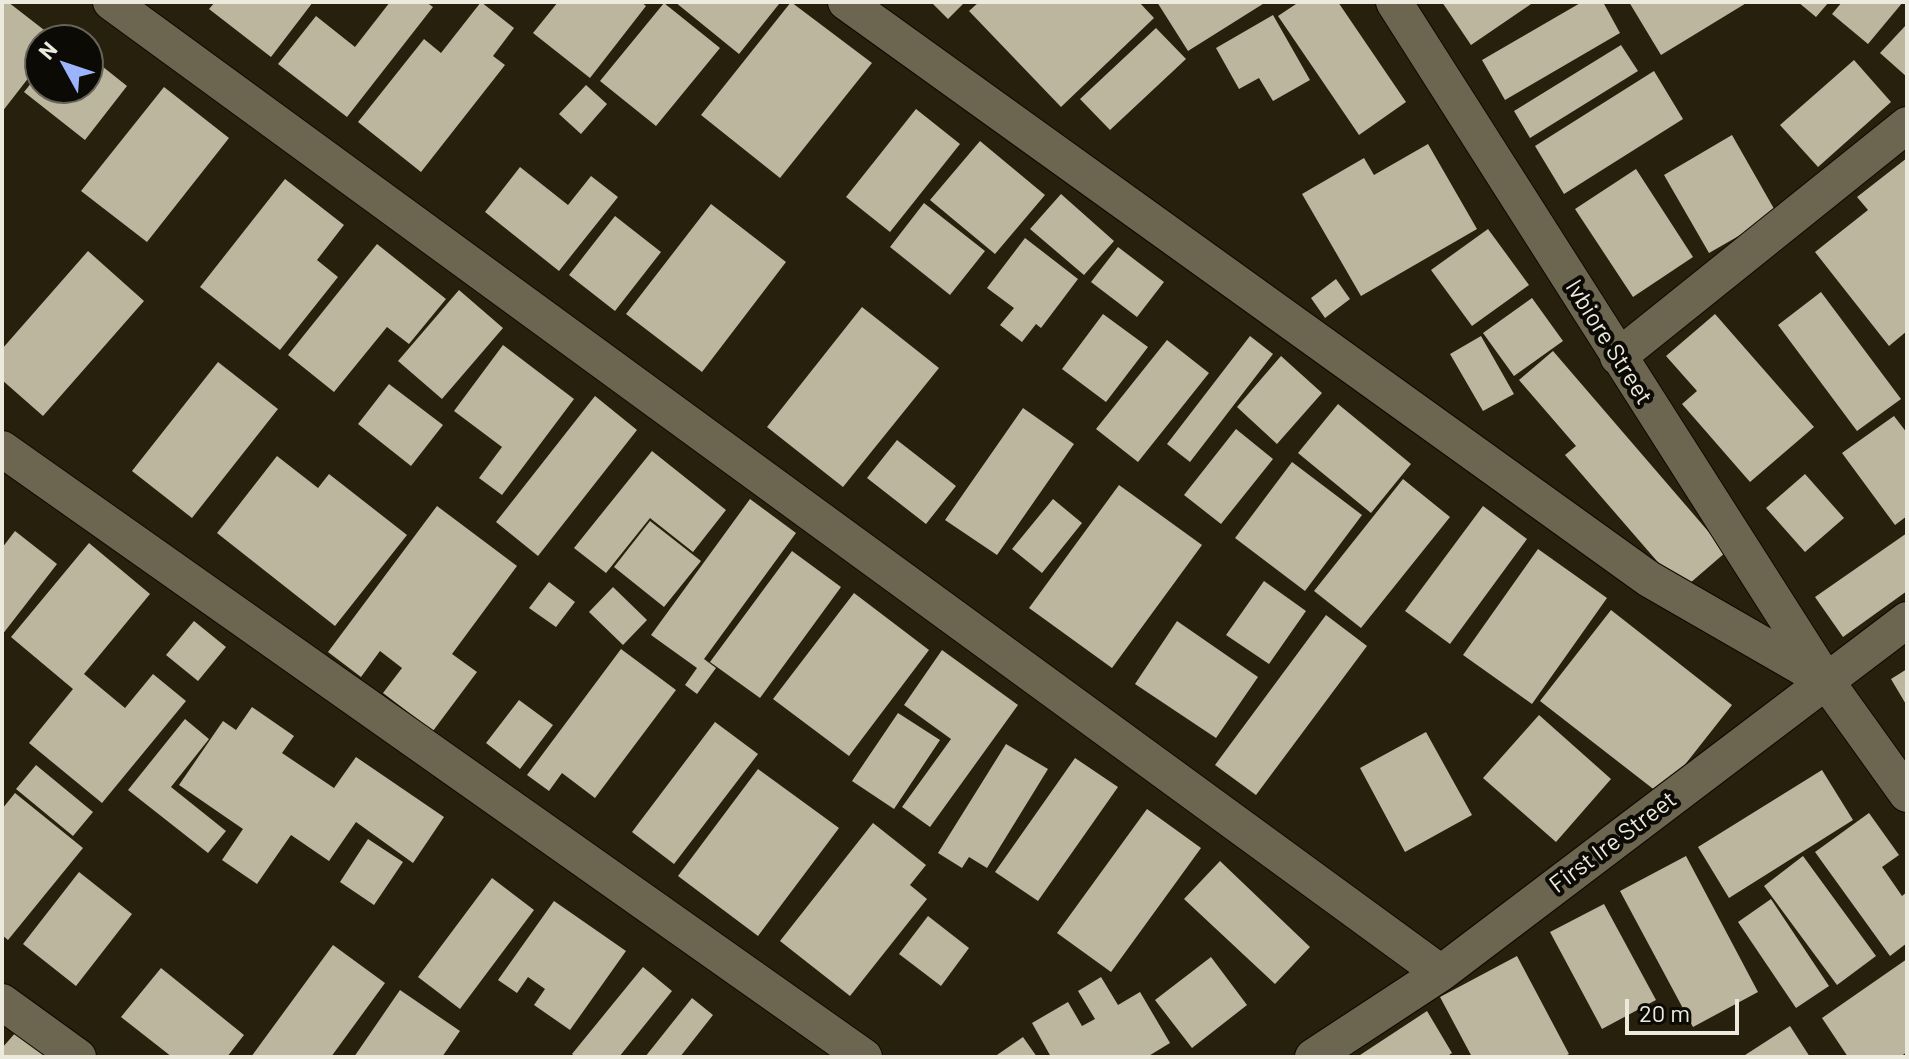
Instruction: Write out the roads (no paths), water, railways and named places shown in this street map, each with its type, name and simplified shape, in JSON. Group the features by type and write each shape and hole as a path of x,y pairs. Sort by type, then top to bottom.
{"street":[{"path":"111,2 1441,973"},
{"path":"846,2 1649,579 1826,681"},
{"name":"Ivbiore Street","path":"1394,2 1826,681 1907,794"},
{"path":"1618,357 1907,125"},
{"path":"2,449 864,1057"},
{"name":"First Ire Street","path":"1313,1057 1441,973 1907,620"},
{"path":"2,1002 78,1057"}]}
